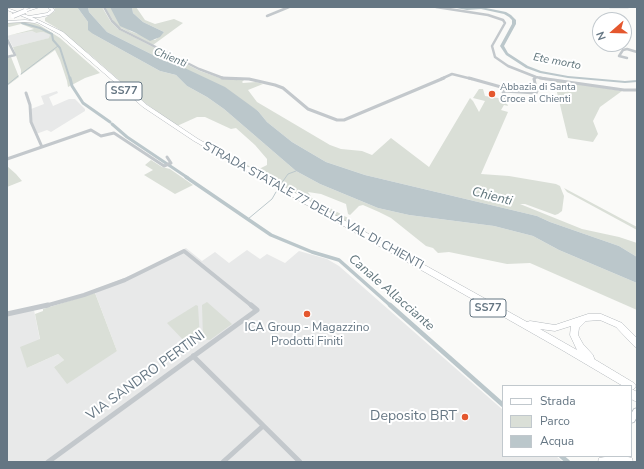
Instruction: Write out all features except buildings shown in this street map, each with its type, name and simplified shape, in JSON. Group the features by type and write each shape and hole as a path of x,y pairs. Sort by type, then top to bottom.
{"highway":[{"path":"7,20 25,11 38,7"},
{"path":"49,7 53,10 44,18 43,22 59,33"},
{"path":"7,9 32,16 50,13"},
{"name":"STRADA STATALE 77 DELLA VAL DI CHIENTI","path":"7,9 59,33 149,112 197,142 339,223 580,355 629,385"},
{"path":"7,20 33,22 59,33"},
{"name":"STRADA STATALE 77 DELLA VAL DI CHIENTI","path":"356,232 546,340 620,385"},
{"path":"445,280 461,286 521,320 536,326 559,328 582,319 596,317 616,322 637,344"},
{"path":"582,319 575,327 574,335 580,347 592,359 631,385"},
{"path":"603,462 627,459"}],"street":[{"path":"104,7 112,21 120,28 199,69 223,78 249,79 274,85 282,88 308,109 337,120 344,120 452,74 460,74 501,87 506,99"},
{"path":"267,16 288,7"},
{"path":"436,7 488,15 503,20 505,24 492,46 495,57 508,66 536,77 624,90 637,90"},
{"path":"610,7 628,7"},
{"path":"7,39 14,56 7,58"},
{"path":"627,58 619,56 623,50 627,49 637,52"},
{"path":"503,91 536,93 537,91 534,79 536,77"},
{"path":"26,93 30,105 31,122 42,147"},
{"path":"7,159 90,130 101,136 113,133 166,166 171,164 167,157"},
{"name":"VIA SANDRO PERTINI","path":"7,314 38,308 90,293 130,278 184,251 257,310 48,462"},
{"path":"193,356 300,462"},
{"path":"222,462 263,426"}],"shaded area":[{"path":"32,31 36,33 43,32 50,35 50,38 13,47 7,36"},
{"path":"57,91 58,93 49,97 53,106 69,99 75,99 85,109 85,111 51,132 47,130 36,134 31,122 31,109 44,104 41,96"},
{"path":"186,248 202,261 215,252 229,263 247,250 260,259 267,254 285,263 299,251 327,259 339,266 502,409 502,457 557,457 563,462 7,462 7,316 34,310 40,340 27,368 58,354 64,360 54,367 117,351 94,290 139,272"}],"green space":[{"path":"53,7 77,7 88,22 93,34 160,71 176,75 187,86 207,97 224,109 296,171 320,184 378,208 409,215 494,226 533,236 559,250 637,283 637,310 530,263 507,264 449,252 438,253 433,248 426,246 391,218 379,212 363,205 359,206 350,215 348,214 346,204 321,194 308,192 312,198 348,218 346,222 206,144 211,145 251,167 261,168 267,165 267,159 255,145 236,128 231,129 205,117 197,117 177,126 145,103 60,30 45,21 45,18 55,11"},
{"path":"88,7 102,7 111,22 118,29 200,71 223,79 244,80 242,82 243,83 256,82 263,84 248,90 257,102 330,145 341,149 362,151 372,155 391,138 429,167 470,98 479,112 485,101 473,98 479,89 483,89 485,96 505,99 508,106 504,105 501,110 508,112 481,174 509,176 560,186 564,196 562,211 558,214 555,215 525,204 520,204 582,229 619,237 637,243 637,257 619,246 537,216 365,175 326,162 292,142 267,122 258,111 174,63 165,61 107,32 89,12"},
{"path":"105,7 110,7 130,31 155,40 164,32 143,22 133,13 132,7 136,7 145,20 155,24 174,19 183,23 153,45 119,27 114,22"},
{"path":"20,21 38,24 60,38 100,73 85,78 68,87 60,60 55,50 21,75 21,70 13,47 49,38 50,35 43,32 36,33 32,31 7,36 34,29 21,24 9,27 7,26 7,23"},
{"path":"11,57 19,77 7,86 7,58"},
{"path":"554,80 622,91 600,107 593,121 598,134 593,142 568,138"},
{"path":"151,160 162,167 170,169 193,185 175,194 144,175 153,170 145,165"},
{"path":"7,166 16,174 22,181 7,187"},
{"path":"564,188 637,227 637,230 567,192"},
{"path":"95,293 117,351 67,384 54,367 64,360 58,354 27,368 20,347 40,339 35,314 43,311 43,309"},
{"path":"207,302 232,324 210,340 203,339 202,305"},
{"path":"196,305 198,306 200,339 190,347 167,323"}],"water":[{"path":"77,7 88,7 89,12 107,32 165,61 174,63 225,87 258,111 267,122 292,142 326,162 365,175 537,216 619,246 637,257 637,283 559,250 533,236 494,226 409,215 378,208 320,184 296,171 224,109 207,97 187,86 176,75 160,71 93,34 88,30 88,22"},
{"path":"110,7 132,7 133,13 143,22 164,32 160,37 150,41 120,26"}],"waterway":[{"name":"Ete morto","path":"453,7 467,9 481,8 505,13 510,16 514,20 514,24 502,46 507,54 527,67 540,72 568,77 625,82 637,81"},
{"name":"Canale Allacciante","path":"22,23 40,28 52,34 53,40 60,48 70,79"},
{"path":"21,74 58,46"},
{"path":"7,85 18,76"},
{"name":"Canale Allacciante","path":"70,78 72,86 83,103 110,122"},
{"name":"Canale Allacciante","path":"112,124 127,137 188,178"},
{"path":"281,184 288,174 296,171"},
{"name":"Canale Allacciante","path":"186,177 271,235 312,252 339,260 391,306"},
{"path":"248,219 272,199 276,192"},
{"name":"Canale Allacciante","path":"390,305 502,404"},
{"name":"Canale Allacciante","path":"562,457 568,462"}],"place":[{"name":"Abbazia di Santa Croce al Chienti","path":"492,94"},
{"name":"ICA Group - Magazzino Prodotti Finiti","path":"307,314"},
{"name":"Deposito BRT","path":"465,417"}],"water label":[{"name":"Chienti","path":"170,58"},
{"name":"Chienti","path":"492,197"}]}
